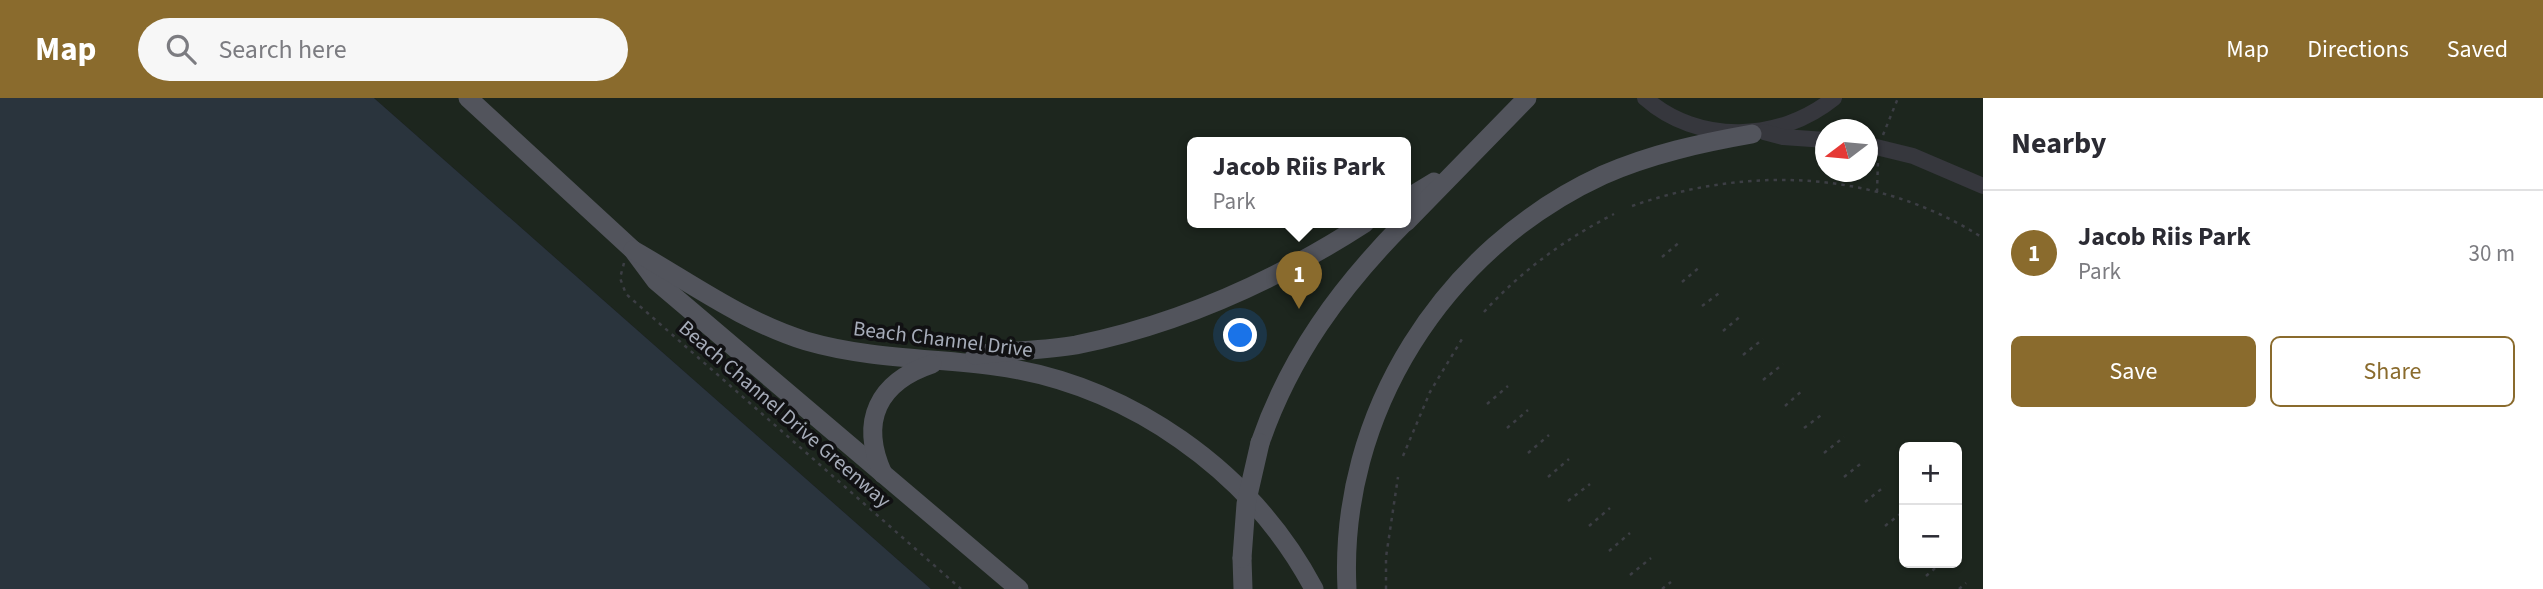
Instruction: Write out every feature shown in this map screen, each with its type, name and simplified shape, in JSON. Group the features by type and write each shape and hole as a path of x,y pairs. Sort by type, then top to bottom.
{"main road":[{"name":"Beach Channel Drive","path":"468,98 633,250 712,300 769,328 845,350 997,367 1065,381 1154,422 1200,454 1250,501 1290,551 1314,589"},
{"path":"1411,216 1527,98"},
{"path":"1347,589 1348,520 1366,437 1405,354 1454,287 1515,229 1579,187 1661,154 1757,133"},
{"path":"1411,196 1455,169"},
{"path":"884,475 875,453 872,430 881,399 902,376 939,361 1056,348 1143,328 1262,282 1356,228"},
{"path":"1242,589 1245,512 1260,443 1283,383 1313,331 1359,270 1399,228"},
{"name":"Beach Channel Drive","path":"633,250 656,281 1019,589"}],"street":[{"path":"1645,98 1657,108 1688,123 1815,139"},
{"path":"1757,133 1804,118 1834,98"},
{"path":"1878,152 1913,156 1983,186"}],"path":[{"path":"1882,135 1898,98"},
{"path":"1632,206 1689,188 1746,180 1811,180 1877,192 1931,211 1983,238"},
{"path":"1876,182 1877,192"},
{"path":"1483,312 1534,264 1566,241 1614,214"},
{"path":"1662,257 1681,241"},
{"name":"Beach Channel Drive Greenway","path":"633,250 620,273 626,294 961,589"},
{"path":"1682,282 1701,266"},
{"path":"1702,306 1722,290"},
{"path":"1723,331 1742,315"},
{"path":"1404,456 1430,392 1462,339"},
{"path":"1743,355 1763,339"},
{"path":"1763,380 1783,364"},
{"path":"1487,404 1508,386"},
{"path":"1785,406 1804,389"},
{"path":"1507,428 1528,410"},
{"path":"1804,428 1824,413"},
{"path":"1528,453 1549,435"},
{"path":"1824,453 1844,437"},
{"path":"1548,477 1569,459"},
{"path":"1844,477 1864,461"},
{"path":"1386,589 1386,557 1398,477"},
{"path":"1568,501 1590,484"},
{"path":"1865,502 1885,486"},
{"path":"1588,526 1610,509"},
{"path":"1885,526 1899,515"},
{"path":"1609,551 1630,533"},
{"path":"1630,575 1651,558"},
{"path":"1926,576 1935,568"},
{"path":"1662,589 1671,582"},
{"path":"1959,589 1966,583"}],"shaded area":[{"path":"0,98 374,98 931,589 0,589"},
{"path":"374,98 1983,98 1983,589 931,589"}],"place":[{"name":"Jacob Riis Park","path":"1299,309"}]}
